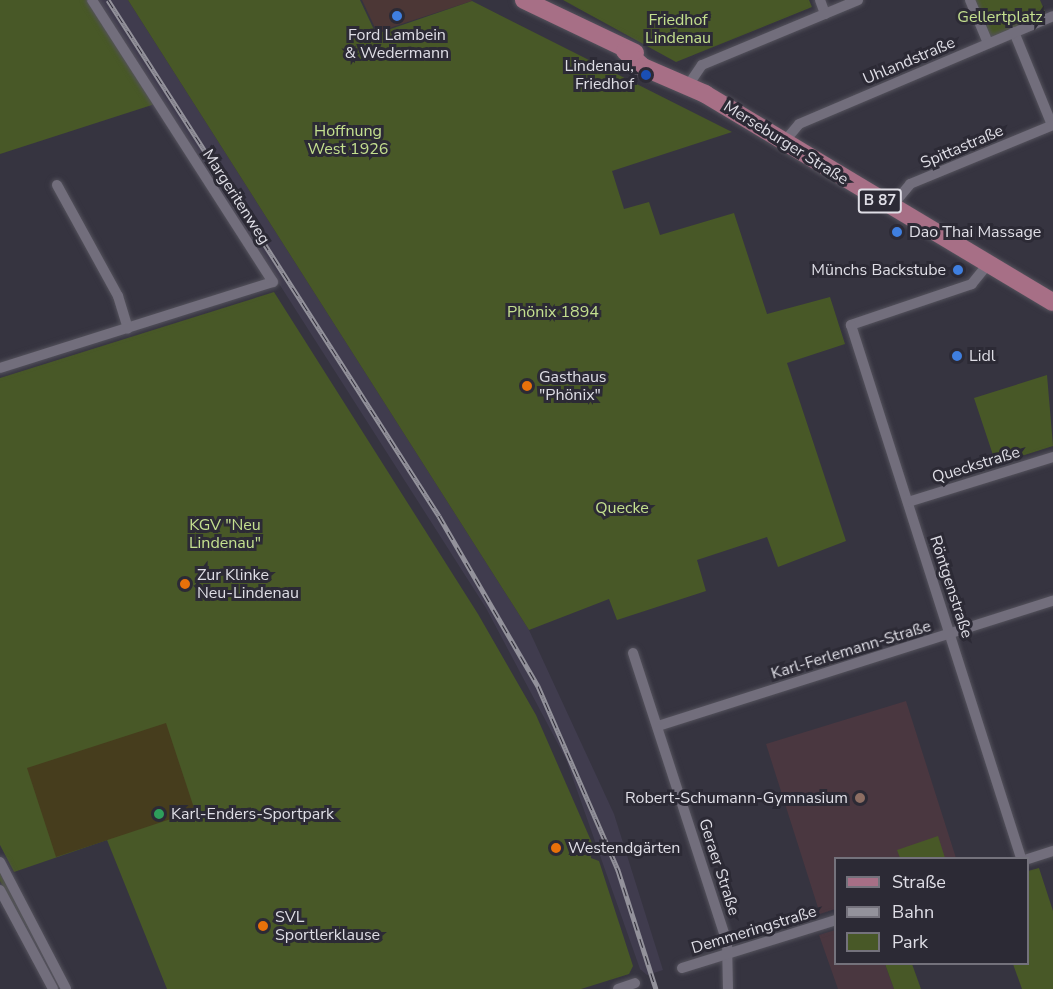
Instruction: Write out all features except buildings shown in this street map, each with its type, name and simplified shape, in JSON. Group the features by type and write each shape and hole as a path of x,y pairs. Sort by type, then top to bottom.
{"main road":[{"name":"Merseburger Straße","path":"524,0 625,51 656,74 681,81 1053,302"}],"street":[{"name":"Margeritenweg","path":"0,368 273,282 92,0"},
{"path":"820,0 825,14"},
{"path":"681,81 702,65 858,0"},
{"path":"970,0 988,43"},
{"name":"Uhlandstraße","path":"784,142 799,124 1053,16"},
{"path":"1014,32 1053,125"},
{"name":"Spittastraße","path":"891,207 910,184 1053,125"},
{"path":"57,185 118,296 128,328"},
{"name":"Röntgenstraße","path":"988,264 972,284 851,325 1021,857"},
{"name":"Queckstraße","path":"908,502 1053,457"},
{"name":"Karl-Ferlemann-Straße","path":"658,726 1053,601"},
{"name":"Geraer Straße","path":"633,653 727,942 728,989"},
{"path":"1029,859 1053,851"},
{"path":"0,862 66,989"},
{"path":"0,890 53,989"},
{"name":"Demmeringstraße","path":"682,968 834,921"},
{"path":"618,989 635,983"}],"shaded area":[{"path":"98,0 128,0 529,630 614,814 663,970 647,975 640,969 566,759 486,608"},
{"name":"Ford Lambein & Wedermann","path":"362,0 471,0 472,1 377,32"},
{"name":"Robert-Schumann-Gymnasium","path":"906,701 956,857 834,857 834,909 820,914 766,744"},
{"path":"834,930 834,965 885,965 894,989 838,989 819,935"}],"green space":[{"path":"0,0 87,0 155,104 0,154"},
{"path":"128,0 360,0 376,34 472,1 732,132 612,171 624,209 649,202 660,235 734,213 767,314 830,297 845,344 787,363 846,541 778,567 767,537 697,560 706,591 617,620 609,599 529,630"},
{"name":"Friedhof Lindenau","path":"563,0 809,0 812,7 676,62"},
{"name":"Gellertplatz","path":"975,0 1040,0 1047,16 991,39"},
{"name":"KGV \"Neu Lindenau\"","path":"274,292 478,614 536,715 592,843 591,858 599,861 633,966 629,974 581,989 167,989 107,840 14,872 0,845 0,378"},
{"path":"1047,375 1053,446 996,464 974,398"},
{"path":"938,836 945,857 900,857 897,850"},
{"path":"1039,868 1053,911 1053,989 1022,989 1013,965 1029,965 1029,871"},
{"path":"0,873 62,989 0,881"},
{"path":"885,965 912,965 921,989 894,989"}],"sand":[{"path":"166,723 195,811 56,857 27,768"}],"railway":[{"path":"108,0 439,516 538,686 618,870 656,989"}],"place":[{"name":"Ford Lambein & Wedermann","path":"397,16"},
{"name":"Lindenau, Friedhof","path":"646,75"},
{"name":"Dao Thai Massage","path":"897,232"},
{"name":"Münchs Backstube","path":"958,270"},
{"name":"Lidl","path":"957,356"},
{"name":"Gasthaus \"Phönix\"","path":"527,386"},
{"name":"Zur Klinke Neu-Lindenau","path":"185,584"},
{"name":"Robert-Schumann-Gymnasium","path":"860,798"},
{"name":"Karl-Enders-Sportpark","path":"159,814"},
{"name":"Westendgärten","path":"556,848"},
{"name":"SVL Sportlerklause","path":"263,926"}],"park label":[{"name":"Hoffnung West 1926","path":"348,140"},
{"name":"Phönix 1894","path":"553,312"},
{"name":"Quecke","path":"622,508"}]}
